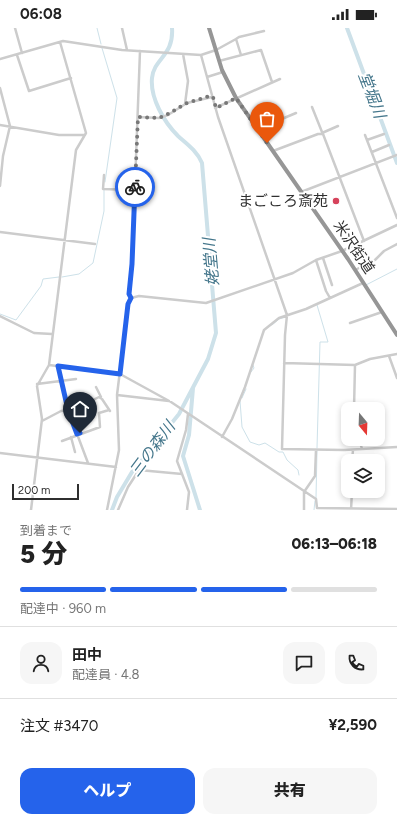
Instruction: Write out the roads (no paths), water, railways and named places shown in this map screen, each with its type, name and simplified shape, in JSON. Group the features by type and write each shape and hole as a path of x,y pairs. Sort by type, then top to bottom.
{"highway":[{"name":"米沢街道","path":"209,28 223,72 236,98 355,270 397,335"}],"street":[{"path":"15,28 22,53"},
{"path":"122,28 127,50"},
{"path":"0,60 60,42 70,41 127,50 202,55 216,50 238,37 264,31"},
{"path":"236,39 241,55"},
{"path":"31,510 42,421 37,391 38,384 49,365 76,150 85,135 60,42"},
{"path":"219,61 260,50 272,82"},
{"path":"107,510 119,450 117,395 128,304 131,298 129,294 132,264 140,51"},
{"path":"183,54 188,81 185,104"},
{"path":"17,55 29,91 70,78"},
{"path":"202,55 216,108 287,315 284,363 282,449 352,450 397,447"},
{"path":"207,77 223,72"},
{"path":"216,108 280,79"},
{"path":"0,88 10,126 0,186"},
{"path":"138,117 159,118 185,104 213,97"},
{"path":"312,107 341,177 364,241"},
{"path":"257,129 296,114"},
{"path":"0,125 59,135 85,135"},
{"path":"272,151 338,126"},
{"path":"367,140 384,134"},
{"path":"365,135 397,218"},
{"path":"372,152 389,145"},
{"path":"301,192 397,155"},
{"path":"104,175 103,189 135,190"},
{"path":"131,298 139,296 206,303 293,273 316,260 342,251 397,225"},
{"path":"0,232 95,244"},
{"path":"355,270 375,260 384,251 397,244"},
{"path":"323,258 332,285"},
{"path":"316,260 326,291 330,298"},
{"path":"222,437 232,419 245,387 263,332 278,319 363,283"},
{"path":"350,323 382,312"},
{"path":"0,316 34,332 52,334"},
{"path":"284,363 355,365 370,359 397,354"},
{"path":"390,356 397,378"},
{"path":"49,365 120,374 169,401 316,499 317,508 397,509"},
{"path":"354,402 355,365"},
{"path":"58,366 68,410 88,463"},
{"path":"38,384 76,379"},
{"path":"62,440 100,427 99,414 109,410 96,387"},
{"path":"117,395 169,401"},
{"path":"42,421 101,398"},
{"path":"187,413 186,430 177,461 189,492 187,510"},
{"path":"71,437 75,452"},
{"path":"304,510 304,492 315,476 316,450"},
{"path":"0,453 116,466"},
{"path":"118,510 138,470 182,474"},
{"path":"351,509 352,498"}],"waterway":[{"path":"97,28 101,44"},
{"name":"姥堂川","path":"112,510 117,497 132,472 179,414 208,359 216,333 202,163 195,151 178,136 163,117 153,94 152,78 154,71 170,45 172,28"},
{"name":"堂堀川","path":"347,28 397,163"},
{"path":"102,48 117,98 105,182"},
{"path":"62,277 79,274 93,263 104,211 104,189"},
{"path":"366,285 397,269"},
{"path":"0,314 16,320 41,286 43,279 59,277"},
{"path":"317,305 328,342 320,342 317,448"},
{"path":"272,325 279,319 286,317"},
{"path":"251,372 254,368 253,365"},
{"name":"姥堂川","path":"193,388 189,435 183,456 200,510"},
{"path":"242,398 246,389"},
{"path":"240,401 242,427 250,442 259,445 265,443 279,452 283,452 287,460 298,470 299,475"},
{"path":"316,498 317,451"},
{"path":"314,510 315,501"}],"place":[{"name":"まごころ斎苑","path":"336,201"}],"water label":[{"name":"三の森川","path":"152,449"}]}
